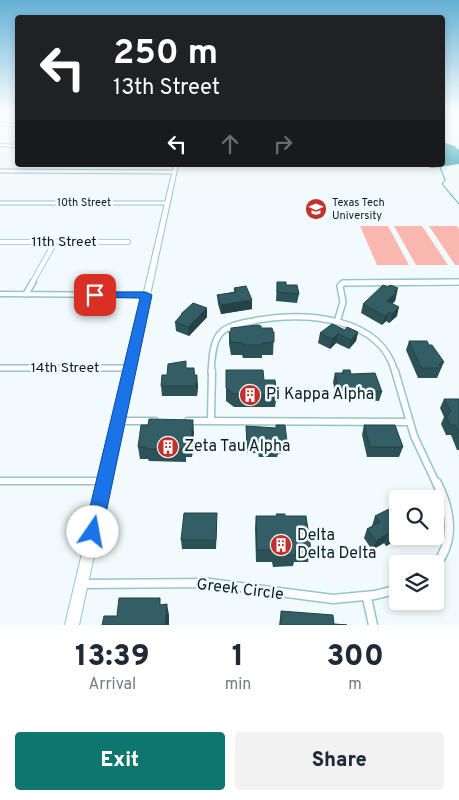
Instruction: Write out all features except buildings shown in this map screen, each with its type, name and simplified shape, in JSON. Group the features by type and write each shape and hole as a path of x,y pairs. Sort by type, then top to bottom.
{"main road":[{"path":"72,625 175,169"}],"street":[{"path":"0,144 15,146"},
{"path":"93,172 96,167"},
{"path":"0,171 93,172 175,169"},
{"name":"10th Street","path":"0,203 168,203"},
{"name":"11th Street","path":"0,242 128,242"},
{"path":"26,294 55,242"},
{"path":"337,322 343,302 340,285 345,283 459,282"},
{"path":"0,294 146,295"},
{"path":"211,421 213,349 218,336 225,330 244,323 280,317 301,317 337,322 363,332 375,340 388,354 409,422 423,458 443,496 449,515 450,532 447,548 442,555"},
{"name":"14th Street","path":"0,368 130,368"},
{"path":"118,421 163,421"},
{"path":"182,421 409,422"},
{"path":"0,482 104,481"},
{"name":"Greek Circle","path":"82,584 174,583 227,585 324,601 367,598 389,592"},
{"path":"367,598 373,625"}],"shaded area":[{"path":"360,226 388,226 409,265 377,265"},
{"path":"394,226 422,226 448,265 416,265"},
{"path":"429,226 457,226 459,229 459,265 455,265"}],"water":[{"path":"445,143 459,150 459,164 445,166"}],"waterway":[{"path":"440,167 445,180 442,184 459,204"}],"place":[{"name":"Texas Tech University","path":"316,209"},
{"name":"Pi Kappa Alpha","path":"250,395"},
{"name":"Zeta Tau Alpha","path":"168,447"},
{"name":"Delta Delta Delta","path":"281,545"}],"route":[{"path":"93,532 146,295 95,295"}]}
